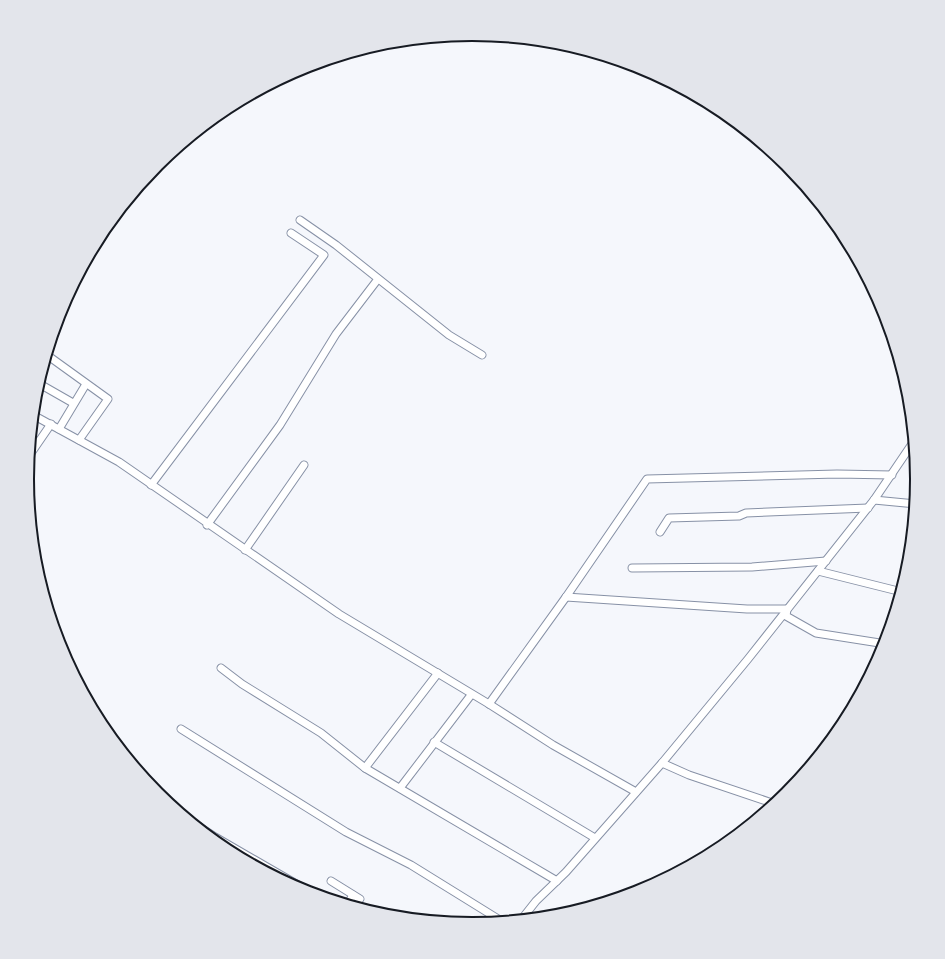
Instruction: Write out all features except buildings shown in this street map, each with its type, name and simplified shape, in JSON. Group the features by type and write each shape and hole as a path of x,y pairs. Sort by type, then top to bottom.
{"street":[{"path":"300,220 336,245 449,334 482,355"},
{"path":"151,485 324,255 291,233"},
{"path":"207,525 280,425 336,334 378,279"},
{"path":"51,358 108,399 79,440"},
{"path":"59,429 86,384"},
{"path":"44,387 73,404"},
{"path":"39,418 119,462 207,525 339,614 438,673 471,695 490,704 553,746 636,792"},
{"path":"35,447 51,424"},
{"path":"525,914 536,901 557,881 596,838 662,763 868,508 910,448"},
{"path":"245,550 304,466"},
{"path":"490,704 647,479 837,474 892,475"},
{"path":"874,500 910,503"},
{"path":"660,532 669,518 739,516 746,513 868,508"},
{"path":"632,568 752,566 826,561"},
{"path":"818,571 882,589 896,591"},
{"path":"566,597 747,609 787,609"},
{"path":"787,609 786,616 816,633 879,643"},
{"path":"221,668 242,684 321,733 365,768 557,881"},
{"path":"365,768 438,673"},
{"path":"400,788 471,695"},
{"path":"181,729 346,832 412,865 495,917"},
{"path":"434,742 596,838"},
{"path":"662,763 689,775 770,802"},
{"path":"331,881 360,899"},
{"path":"349,900 353,895"}]}
